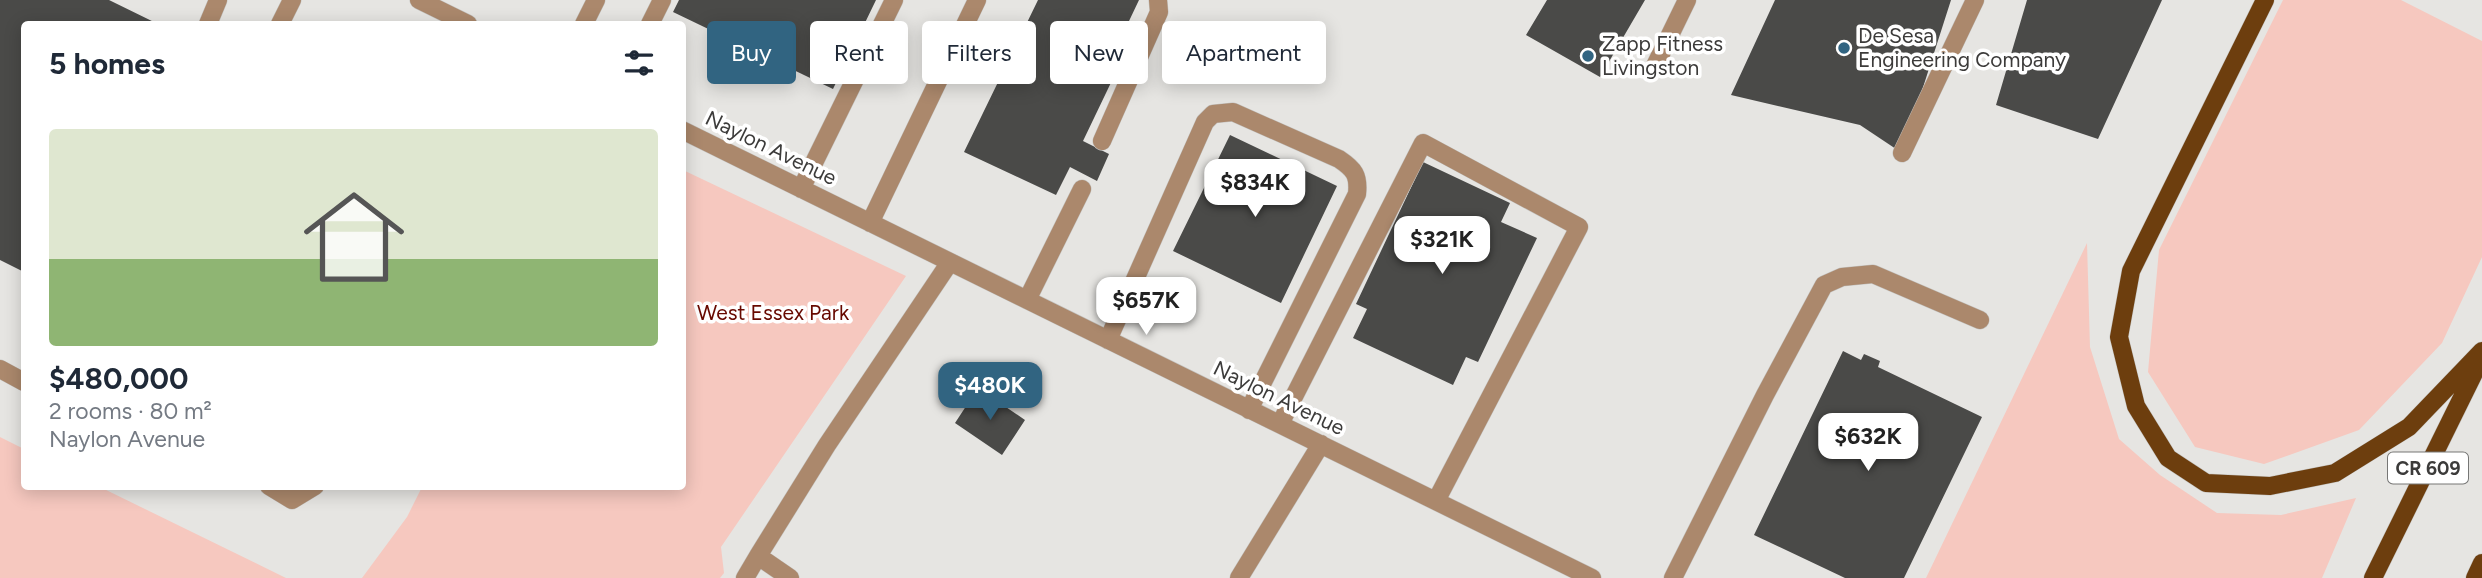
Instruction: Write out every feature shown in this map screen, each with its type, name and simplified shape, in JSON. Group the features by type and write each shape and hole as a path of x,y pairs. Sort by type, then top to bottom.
{"main road":[{"path":"2265,0 2131,271 2119,337 2136,407 2168,458 2206,483 2270,486 2335,473 2399,433 2482,351"},
{"name":"CR 609","path":"2373,578 2482,358"},
{"path":"2475,578 2482,563"}],"street":[{"path":"209,21 218,0"},
{"path":"282,21 292,0"},
{"path":"419,0 462,21"},
{"path":"586,21 596,0"},
{"path":"652,21 662,0"},
{"path":"801,189 894,0"},
{"path":"870,223 977,0"},
{"path":"1102,141 1159,12 1158,0"},
{"path":"1653,70 1687,0"},
{"path":"1902,153 1975,0"},
{"path":"1108,340 1205,122 1213,114 1233,112 1339,159 1353,169 1359,180 1357,194 1250,410"},
{"name":"Naylon Avenue","path":"686,132 1592,578"},
{"path":"1279,424 1423,143 1580,227 1436,501"},
{"path":"1027,300 1082,189"},
{"path":"745,578 827,445 950,262"},
{"path":"1673,578 1765,395 1825,285 1842,277 1872,274 1980,320"},
{"path":"0,369 21,380"},
{"path":"1240,578 1321,444"},
{"path":"276,490 292,500 308,490"},
{"path":"758,555 790,578"}],"green space":[{"path":"2283,0 2401,0 2482,41 2482,257 2442,343 2359,430 2264,464 2195,447 2148,372 2159,250"},
{"name":"West Essex Park","path":"686,171 906,276 721,547 724,573 720,578 362,578 407,517 420,490 686,490"},
{"path":"2087,243 2090,347 2119,439 2160,475 2217,513 2281,515 2356,498 2322,578 1926,578"},
{"path":"0,437 21,448 21,490 106,490 286,578 0,578"}],"building":[{"path":"0,0 109,0 152,21 21,21 21,270 0,260"},
{"path":"679,0 876,0 866,21 810,21 810,78 796,71 796,21 707,21 707,28 673,12"},
{"path":"1038,0 1139,0 1129,21 1050,21 1050,84 1110,84 1083,141 1109,154 1097,181 1070,167 1056,195 964,152 997,84 1036,84 1036,21 1028,21"},
{"name":"Zapp Fitness Livingston","path":"1547,0 1645,0 1600,77 1526,35"},
{"name":"De Sesa Engineering Company","path":"1775,0 1951,0 1902,153 1860,125 1731,95"},
{"path":"2027,0 2162,0 2098,139 1996,105"},
{"path":"823,84 835,84 833,89"},
{"path":"1230,135 1337,186 1281,303 1173,251"},
{"path":"1423,162 1510,203 1501,222 1537,238 1478,362 1466,357 1453,385 1353,338 1367,309 1356,304"},
{"path":"1843,351 1861,360 1864,354 1880,361 1878,367 1982,417 1904,578 1845,578 1754,535"},
{"path":"978,388 1025,420 1002,455 955,423"}],"place":[{"name":"De Sesa Engineering Company","path":"1844,48"},
{"name":"Zapp Fitness Livingston","path":"1588,56"}]}
